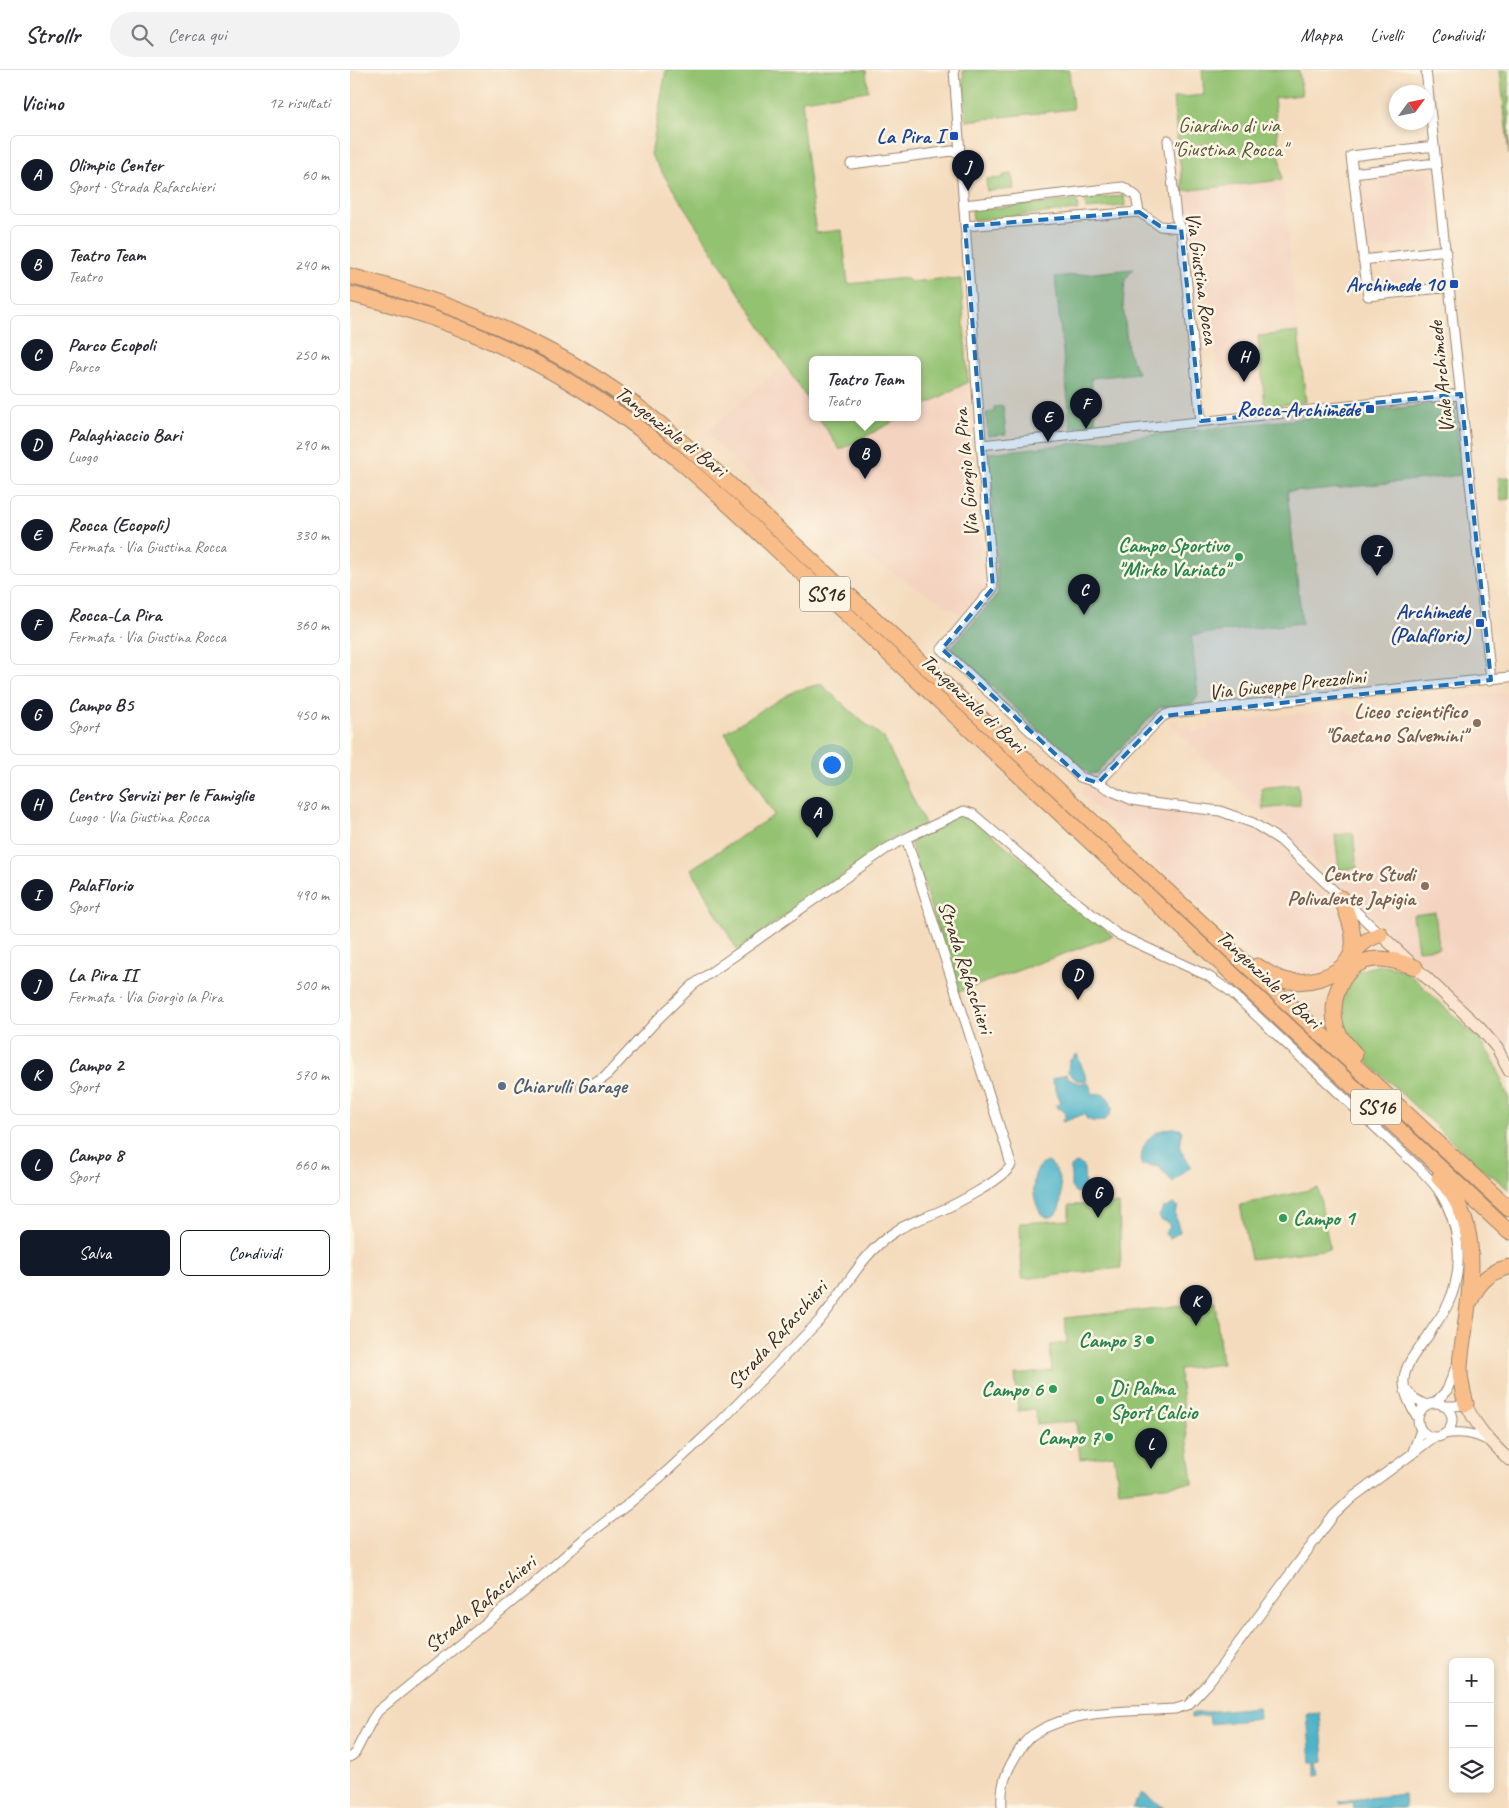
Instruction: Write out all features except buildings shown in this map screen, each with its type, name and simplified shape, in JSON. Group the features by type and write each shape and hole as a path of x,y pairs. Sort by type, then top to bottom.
{"highway":[{"name":"Tangenziale di Bari","path":"350,276 405,291 486,320 562,358 640,409 701,458 1509,1208"},
{"name":"Tangenziale di Bari","path":"350,294 374,299 441,321 515,352 623,416 656,442 748,523 1509,1232"},
{"path":"1341,898 1351,926 1352,953"},
{"path":"1237,955 1281,979 1299,982 1318,979 1333,973 1366,941 1380,934"},
{"path":"1380,934 1376,948 1365,961 1344,977 1337,991 1333,1006 1338,1031 1344,1043 1378,1076 1409,1115"},
{"path":"1365,961 1376,958 1393,960 1414,967"},
{"path":"1397,1127 1425,1163 1452,1193 1463,1216 1471,1246 1471,1280 1461,1352 1461,1380 1466,1404"},
{"path":"1467,1309 1473,1294 1482,1282 1498,1270 1509,1267"}],"street":[{"name":"Via Giorgio la Pira","path":"954,70 993,588 942,649 1080,777 1098,783"},
{"name":"Viale Archimede","path":"1426,70 1491,680"},
{"name":"Via Giustina Rocca","path":"1168,140 1176,218 1181,228 1201,421"},
{"path":"1434,146 1351,156 1368,296 1450,287"},
{"path":"852,164 960,150"},
{"path":"1353,173 1436,163"},
{"path":"964,206 1123,187 1136,196 1139,212"},
{"path":"965,226 1139,212 1160,226 1181,228"},
{"path":"1363,260 1446,250"},
{"path":"981,445 1460,394"},
{"name":"Via Giuseppe Prezzolini","path":"1098,783 1154,724 1163,716 1171,713 1509,677"},
{"path":"1098,783 1132,800 1220,811 1253,823 1280,840 1480,1028 1497,1048 1509,1071"},
{"path":"581,1086 592,1085 605,1077 677,999 707,974 886,849 964,811 973,814 1072,899 1117,934 1208,976 1225,987 1426,1175 1438,1190 1448,1207 1456,1232 1459,1267 1448,1305 1407,1370 1404,1378 1409,1402 1418,1418 1421,1430 1424,1434 1434,1437"},
{"name":"Strada Rafaschieri","path":"350,1757 355,1753 372,1720 392,1698 530,1587 587,1536 633,1500 699,1443 820,1320 837,1300 850,1276 868,1253 881,1241 898,1229 939,1212 1000,1177 1010,1168 1011,1165 1006,1147 906,838"},
{"path":"1418,1418 1419,1413 1435,1405 1447,1390 1461,1352"},
{"path":"1405,1388 1415,1398 1448,1409 1452,1419"},
{"path":"1435,1405 1455,1406 1466,1404"},
{"path":"1444,1434 1450,1428 1452,1419 1466,1404"},
{"path":"1466,1404 1478,1428 1509,1460"},
{"path":"1412,1454 1421,1430"},
{"path":"1002,1808 1001,1793 1006,1774 1015,1757 1032,1734 1060,1722 1090,1714 1175,1709 1188,1704 1208,1684 1334,1515 1353,1497 1434,1437 1458,1432 1489,1441"}],"highlighted area":[{"path":"1139,212 1160,226 1181,228 1201,421 1461,394 1491,680 1163,716 1098,783 1080,777 942,649 993,588 965,226"}],"shaded area":[{"path":"1428,171 1435,243 1368,250 1361,178"},
{"path":"1282,180 1298,332 1258,337 1265,407 1217,412 1216,401 1221,395 1211,300 1194,302 1190,264 1195,258 1191,222 1185,217 1183,191"},
{"path":"1437,259 1439,276 1389,282 1388,265"},
{"path":"784,364 809,402 809,421 821,421 840,449 894,421 921,421 921,407 968,382 972,442 965,443 966,454 974,454 983,591 962,615 779,504 706,433"},
{"name":"Centro Studi Polivalente Japigia","path":"1509,692 1509,1057 1491,1030 1477,1015 1167,722 1177,721 1178,727 1191,725 1192,732 1210,730 1210,723 1347,709 1348,715 1386,711 1385,705"},
{"path":"1085,786 1141,807 1208,814 1219,817 1250,828 1269,839 1293,858 1294,866 1337,907 1347,924 1345,956 1324,971 1291,977 1264,965 1079,792"}],"green space":[{"path":"666,70 866,70 868,91 802,100 804,118 802,119 816,233 842,230 848,284 906,278 911,282 948,278 948,280 961,279 968,382 921,407 921,356 809,356 809,402 651,155"},
{"path":"963,70 1069,70 1073,109 966,121"},
{"name":"Giardino di via \"Giustina Rocca\"","path":"1202,70 1299,70 1302,95 1274,98 1282,180 1183,191 1173,98 1204,95"},
{"path":"1500,70 1509,70 1509,155"},
{"path":"1012,174 1014,189 987,191 986,179 1003,178 1003,175"},
{"path":"1124,196 1125,206 1086,209 1085,199"},
{"path":"1077,200 1078,210 973,220 972,210"},
{"path":"1133,269 1125,280 1123,305 1128,351 1138,373 1091,378 1096,425 1071,428 1055,277"},
{"path":"1298,332 1306,402 1265,407 1258,336"},
{"path":"1454,402 1462,475 1303,492 1302,490 1287,491 1302,623 1191,635 1198,696 1192,704 1160,707 1096,773 1090,774 1067,757 951,648 998,592 989,453"},
{"path":"1003,406 1006,434 988,436 986,413 994,412 994,407"},
{"path":"821,421 894,421 840,450"},
{"path":"1509,477 1509,499 1501,500 1498,478"},
{"path":"821,684 884,738 928,830 964,811 1113,936 959,992 907,832 900,835 737,950 691,869 774,815 725,732 794,691"},
{"path":"1298,784 1300,805 1263,809 1261,788"},
{"path":"1353,833 1357,868 1339,870 1335,835"},
{"path":"1435,912 1439,948 1418,950 1413,915"},
{"path":"1382,964 1407,972 1481,1041 1495,1063 1509,1099 1509,1190 1478,1166 1347,1041 1337,1006 1355,972"},
{"name":"Campo 1","path":"1318,1188 1330,1249 1251,1259 1240,1205"},
{"path":"1119,1204 1121,1268 1022,1279 1020,1223 1069,1220 1069,1205"},
{"name":"Di Palma Sport Calcio","path":"1215,1302 1222,1364 1179,1369 1193,1483 1119,1491 1114,1455 1080,1459 1076,1421 1037,1425 1035,1409 1018,1411 1015,1375 1052,1371 1050,1345 1067,1343 1065,1318"}],"water":[{"path":"1077,1054 1086,1081 1076,1080 1068,1072 1069,1061"},
{"path":"1066,1074 1076,1082 1088,1082 1093,1094 1104,1095 1108,1098 1112,1109 1106,1119 1095,1121 1087,1119 1084,1114 1063,1122 1062,1120 1066,1114 1056,1105 1061,1103 1052,1079"},
{"path":"1175,1128 1182,1130 1180,1149 1191,1166 1173,1182 1159,1167 1144,1164 1142,1166 1141,1158 1145,1144 1154,1134"},
{"path":"1048,1162 1054,1167 1061,1186 1060,1206 1051,1217 1043,1216 1034,1195 1034,1178 1041,1165"},
{"path":"1076,1163 1082,1165 1084,1169 1085,1188 1079,1193 1075,1192 1071,1187 1071,1167"},
{"path":"1173,1204 1178,1207 1175,1213 1180,1231 1170,1238 1165,1233 1170,1227 1167,1221 1162,1221 1159,1217 1163,1208"},
{"path":"1258,1707 1259,1719 1210,1724 1209,1715 1191,1718 1191,1714 1194,1713"},
{"path":"1320,1713 1324,1761 1319,1762 1321,1774 1316,1775 1316,1762 1311,1762 1307,1714"},
{"path":"1142,1793 1165,1808 1132,1808"},
{"path":"1404,1794 1405,1808 1354,1808 1353,1802 1340,1804 1340,1801"}],"place":[{"name":"La Pira I","path":"954,136"},
{"name":"La Pira II","path":"968,191"},
{"name":"Archimede 10","path":"1454,284"},
{"name":"Centro Servizi per le Famiglie","path":"1244,382"},
{"name":"Rocca-Archimede","path":"1370,409"},
{"name":"Rocca-La Pira","path":"1086,429"},
{"name":"Rocca (Ecopoli)","path":"1048,442"},
{"name":"Teatro Team","path":"865,479"},
{"name":"Campo Sportivo \"Mirko Variato\"","path":"1239,557"},
{"name":"PalaFlorio","path":"1377,576"},
{"name":"Parco Ecopoli","path":"1084,615"},
{"name":"Archimede (Palaflorio)","path":"1480,623"},
{"name":"Liceo scientifico \"Gaetano Salvemini\"","path":"1477,723"},
{"name":"Olimpic Center","path":"817,838"},
{"name":"Centro Studi Polivalente Japigia","path":"1425,886"},
{"name":"Palaghiaccio Bari","path":"1078,1000"},
{"name":"Chiarulli Garage","path":"502,1086"},
{"name":"Campo B5","path":"1098,1218"},
{"name":"Campo 1","path":"1283,1218"},
{"name":"Campo 2","path":"1196,1326"},
{"name":"Campo 3","path":"1150,1340"},
{"name":"Campo 6","path":"1053,1389"},
{"name":"Di Palma Sport Calcio","path":"1100,1400"},
{"name":"Campo 7","path":"1109,1437"},
{"name":"Campo 8","path":"1151,1469"}]}
